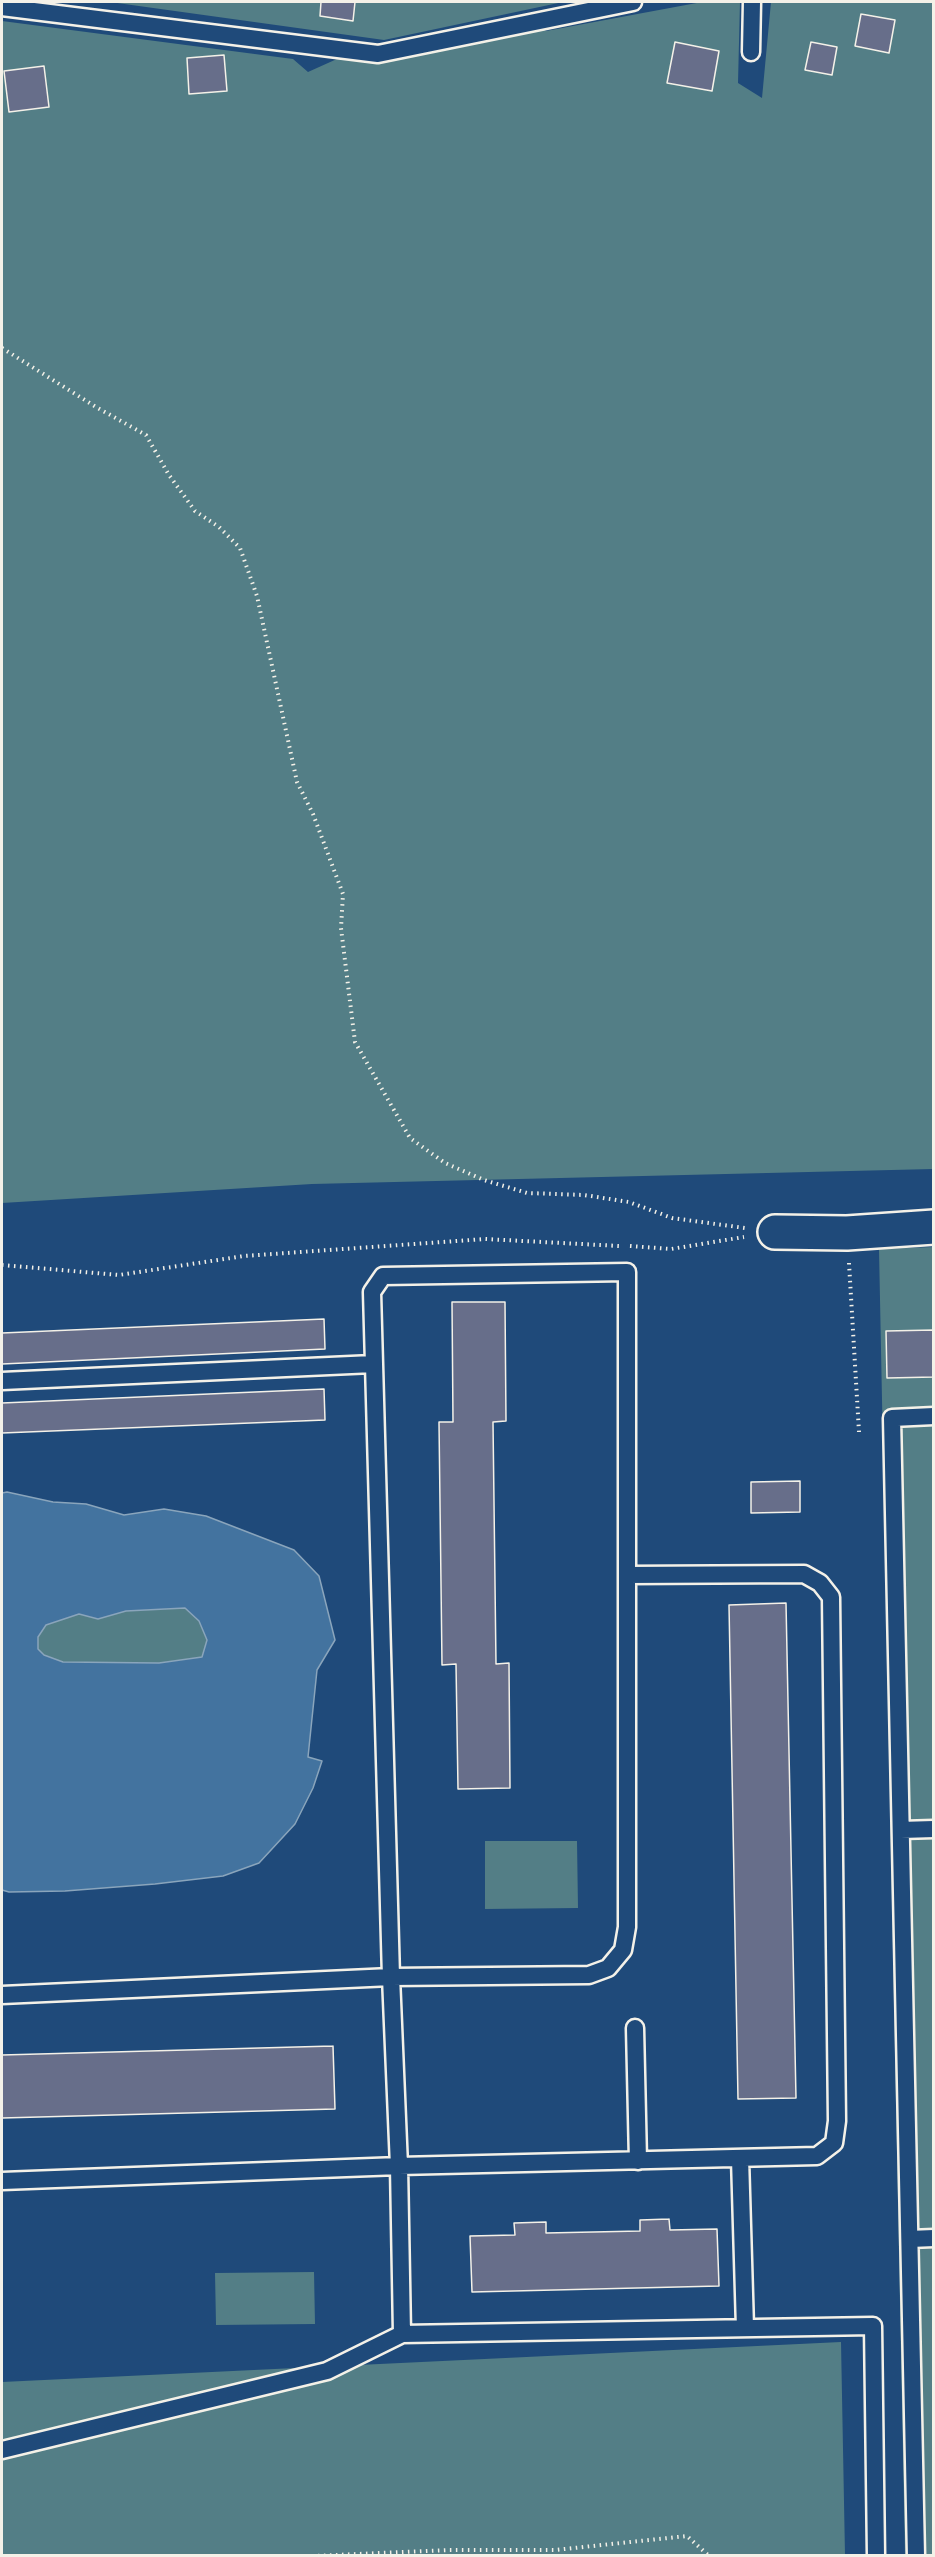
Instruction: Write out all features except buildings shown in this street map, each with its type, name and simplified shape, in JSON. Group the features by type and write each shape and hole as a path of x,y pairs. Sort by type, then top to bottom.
{"street":[{"path":"775,1232 847,1233 933,1227"}],"lane":[{"path":"2,7 378,54 633,2"},
{"path":"751,52 752,2"},
{"path":"2,1995 391,1977 589,1975 608,1968 622,1950 627,1928 627,1272 383,1276 372,1292 391,1977 399,2166 402,2334"},
{"path":"2,1381 373,1364"},
{"path":"916,2556 892,1418 933,1416"},
{"path":"2,2181 399,2166 817,2156 834,2144 837,2121 831,1597 820,1583 804,1574 627,1575"},
{"path":"901,1830 933,1829"},
{"path":"635,2028 638,2161"},
{"path":"740,2158 745,2328"},
{"path":"910,2239 933,2238"},
{"path":"2,2450 327,2371 402,2334 873,2326 876,2556"}],"path":[{"path":"2,348 96,407 146,435 169,475 195,511 219,527 240,548 257,596 297,782 313,814 343,894 341,928 355,1042 410,1138 445,1163 484,1180 527,1193 584,1196 618,1201 672,1218 775,1232"},
{"path":"847,1233 859,1432"},
{"path":"312,2556 449,2550 555,2550 687,2536 709,2556"}],"green space":[{"path":"110,2 563,2 384,40"},
{"path":"702,2 740,2 738,83 762,98 771,2 933,2 933,1169 312,1184 2,1203 2,21 293,59 308,72 348,54 524,17 546,31"},
{"path":"934,1247 933,2556 905,2555 879,1249"},
{"path":"185,1608 199,1621 207,1640 202,1657 159,1663 63,1662 44,1655 38,1649 38,1637 46,1625 79,1614 98,1619 126,1611"},
{"path":"485,1841 577,1841 578,1908 485,1909"},
{"path":"314,2272 315,2324 216,2325 215,2273"},
{"path":"841,2342 845,2555 2,2555 2,2382"}],"water":[{"path":"7,1492 53,1502 86,1504 124,1515 164,1509 206,1516 294,1550 319,1576 335,1640 317,1670 308,1757 322,1761 313,1788 295,1824 259,1863 223,1876 155,1884 65,1891 9,1892 2,1890 2,1493","holes":["185,1608 199,1621 207,1640 202,1657 159,1663 63,1662 44,1655 38,1649 38,1637 46,1625 79,1614 98,1619 126,1611"]}]}
